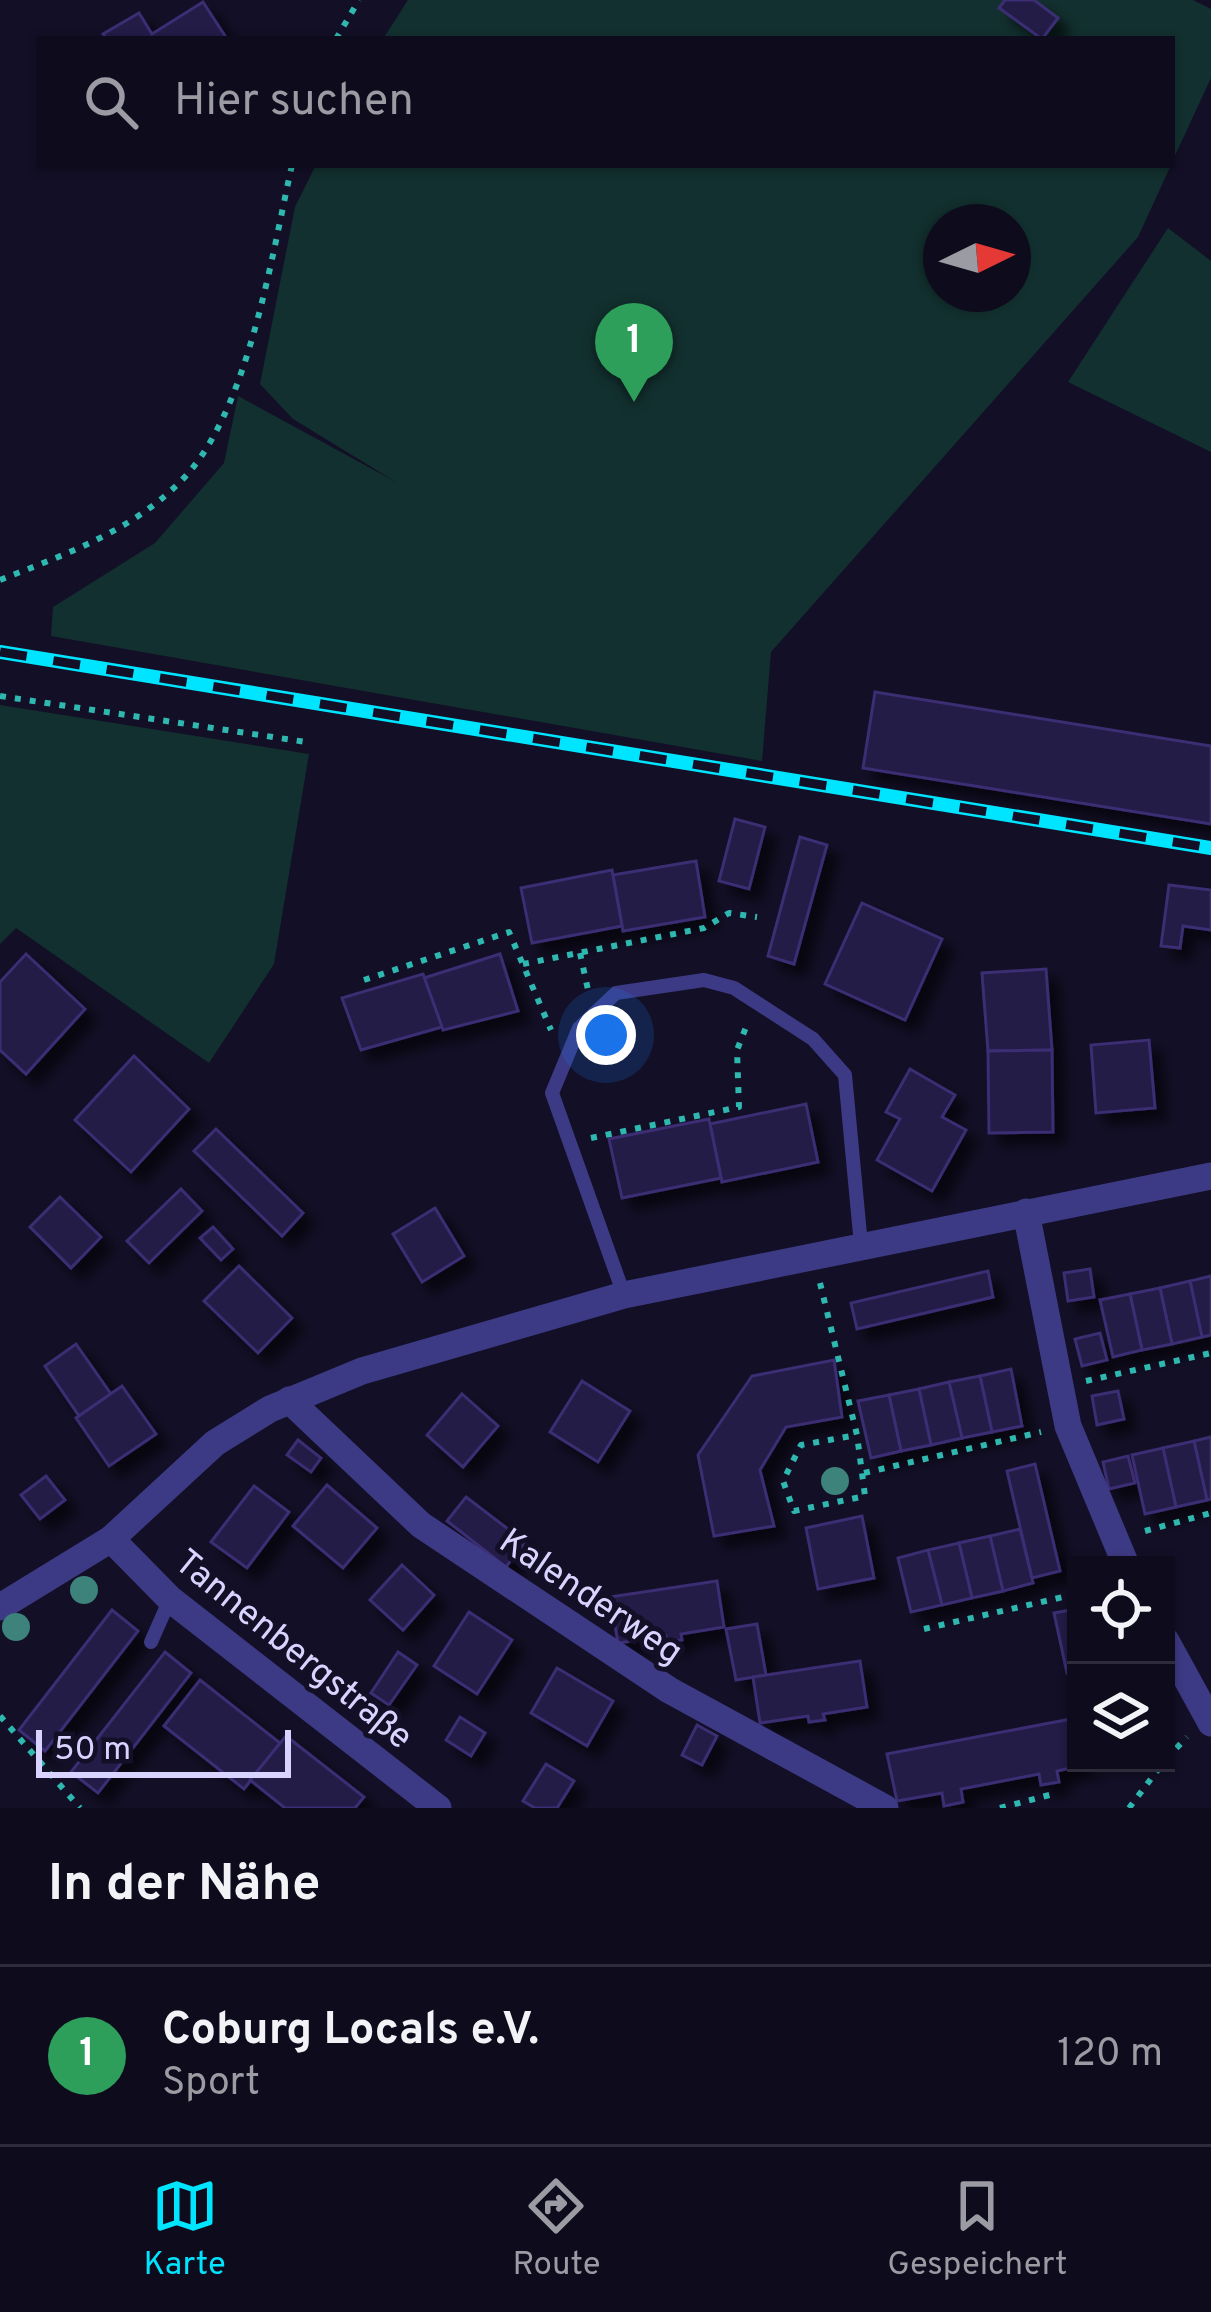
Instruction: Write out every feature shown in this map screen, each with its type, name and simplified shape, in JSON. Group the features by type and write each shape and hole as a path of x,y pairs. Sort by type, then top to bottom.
{"street":[{"path":"0,1607 111,1539 215,1443 289,1400 362,1371 624,1295 1211,1176"},
{"path":"1027,1212 1068,1426 1120,1552"},
{"name":"Kalenderweg","path":"289,1400 421,1525 669,1690 885,1808"},
{"name":"Tannenbergstraße","path":"111,1539 170,1598 438,1808"},
{"path":"1175,1657 1211,1723"}],"lane":[{"path":"624,1295 552,1093 579,1028 616,993 704,980 755,1001 813,1039 844,1076 860,1245"},
{"path":"151,1642 170,1598"}],"path":[{"path":"337,36 354,2"},
{"path":"0,580 99,541 180,483 206,448 233,392 291,168"},
{"path":"0,696 306,742"},
{"path":"523,964 704,928 729,913 757,917"},
{"path":"364,980 509,932 565,1063"},
{"path":"574,1155 593,1136 739,1107 737,1050 755,1001"},
{"path":"813,1256 857,1435 866,1496 794,1511 782,1480 800,1445 857,1435"},
{"path":"1061,1387 1211,1353"},
{"path":"864,1473 1068,1426"},
{"path":"1120,1552 1211,1513"},
{"path":"924,1629 1067,1596"},
{"path":"0,1716 80,1808"},
{"path":"1129,1808 1156,1772"},
{"path":"1000,1808 1053,1794"}],"green space":[{"path":"408,0 1193,0 1211,9 1211,78 1175,156 1175,36 385,36"},
{"path":"314,168 1170,168 1138,237 771,652 762,761 51,636 53,607 155,543 224,463 238,396 396,482 293,419 260,384 295,207"},
{"path":"1168,228 1211,261 1211,452 1068,382"},
{"path":"0,705 309,754 274,964 209,1063 16,928 0,944"}],"building":[{"path":"1005,0 1034,0 1058,18 1044,36 1038,36 999,8"},
{"path":"203,2 225,36 103,34 139,13 152,34"},
{"path":"875,692 1211,746 1211,824 863,768"},
{"path":"735,819 765,827 749,889 719,881"},
{"path":"800,837 827,845 794,964 768,956"},
{"path":"696,861 705,917 623,931 613,875"},
{"path":"612,870 622,926 532,943 521,888"},
{"path":"1169,885 1211,890 1211,930 1183,926 1180,948 1161,946"},
{"path":"862,903 942,939 905,1020 825,984"},
{"path":"26,954 85,1009 26,1074 0,1050 0,982"},
{"path":"500,954 518,1011 443,1030 424,978"},
{"path":"1046,969 1052,1050 988,1051 982,973"},
{"path":"423,974 442,1027 361,1050 342,998"},
{"path":"1149,1040 1155,1108 1096,1113 1091,1045"},
{"path":"1052,1050 1053,1132 989,1133 988,1051"},
{"path":"134,1056 189,1109 131,1172 75,1120"},
{"path":"910,1069 955,1095 942,1117 966,1130 932,1191 877,1160 900,1119 886,1112"},
{"path":"806,1104 818,1162 722,1182 710,1124"},
{"path":"709,1119 721,1178 622,1198 609,1139"},
{"path":"216,1129 303,1213 282,1236 194,1151"},
{"path":"181,1189 202,1211 149,1263 127,1241"},
{"path":"60,1197 101,1237 71,1268 30,1227"},
{"path":"435,1208 464,1256 422,1282 393,1234"},
{"path":"213,1227 233,1249 221,1260 200,1238"},
{"path":"239,1266 292,1318 258,1353 204,1301"},
{"path":"1090,1269 1094,1297 1068,1301 1064,1273"},
{"path":"988,1271 993,1297 857,1329 851,1303"},
{"path":"1211,1276 1211,1335 1202,1337 1190,1281"},
{"path":"1190,1281 1202,1337 1172,1344 1160,1288"},
{"path":"1160,1288 1172,1344 1142,1350 1130,1294"},
{"path":"1130,1294 1142,1350 1113,1357 1100,1300"},
{"path":"1100,1333 1107,1360 1082,1366 1075,1339"},
{"path":"76,1344 111,1394 79,1416 45,1366"},
{"path":"834,1360 842,1417 786,1427 760,1470 774,1526 714,1536 698,1455 752,1376"},
{"path":"1011,1369 1022,1426 992,1432 980,1376"},
{"path":"980,1376 992,1432 962,1438 949,1382"},
{"path":"582,1381 630,1411 598,1462 550,1432"},
{"path":"949,1382 962,1438 931,1445 919,1389"},
{"path":"122,1386 156,1434 109,1466 76,1418"},
{"path":"919,1389 931,1445 901,1451 889,1395"},
{"path":"1118,1391 1124,1419 1097,1425 1092,1396"},
{"path":"462,1394 498,1426 463,1467 427,1435"},
{"path":"889,1395 901,1451 871,1458 858,1401"},
{"path":"1211,1437 1211,1499 1207,1500 1194,1441"},
{"path":"298,1440 321,1458 311,1472 287,1455"},
{"path":"1194,1441 1207,1500 1176,1507 1163,1448"},
{"path":"1163,1448 1176,1507 1145,1514 1132,1455"},
{"path":"1128,1456 1135,1483 1109,1489 1103,1462"},
{"path":"1035,1464 1060,1571 1032,1578 1007,1471"},
{"path":"46,1476 65,1500 40,1519 21,1495"},
{"path":"327,1485 377,1528 343,1568 293,1526"},
{"path":"254,1486 289,1512 247,1568 211,1542"},
{"path":"466,1497 525,1542 506,1567 447,1521"},
{"path":"862,1516 874,1578 818,1589 806,1528"},
{"path":"1020,1529 1033,1583 1003,1591 990,1536"},
{"path":"990,1536 1003,1591 972,1598 959,1543"},
{"path":"959,1543 972,1598 942,1605 928,1550"},
{"path":"928,1550 942,1605 911,1612 898,1558"},
{"path":"402,1565 434,1595 403,1630 370,1600"},
{"path":"717,1581 724,1627 681,1634 682,1640 667,1642 666,1636 618,1643 610,1597"},
{"path":"112,1610 138,1631 45,1751 19,1730"},
{"path":"1067,1611 1067,1673 1054,1613"},
{"path":"469,1612 512,1640 477,1694 434,1666"},
{"path":"757,1624 766,1675 736,1680 726,1629"},
{"path":"165,1652 191,1673 98,1793 71,1772"},
{"path":"398,1652 417,1665 389,1705 371,1693"},
{"path":"860,1661 867,1707 823,1714 825,1720 809,1722 808,1716 760,1723 753,1677"},
{"path":"557,1668 613,1701 587,1746 531,1713"},
{"path":"200,1680 280,1743 244,1789 164,1726"},
{"path":"460,1717 485,1733 471,1756 446,1740"},
{"path":"1067,1720 1067,1769 1057,1771 1059,1782 1041,1785 1039,1774 961,1789 963,1802 944,1806 942,1793 897,1801 887,1754"},
{"path":"697,1725 717,1736 702,1765 682,1755"},
{"path":"286,1736 364,1797 355,1808 285,1808 250,1780"},
{"path":"546,1764 574,1781 557,1808 535,1808 523,1801"}],"railway":[{"path":"0,652 1211,848"}],"place":[{"name":"Coburg Locals e.V.","path":"634,402"}]}
